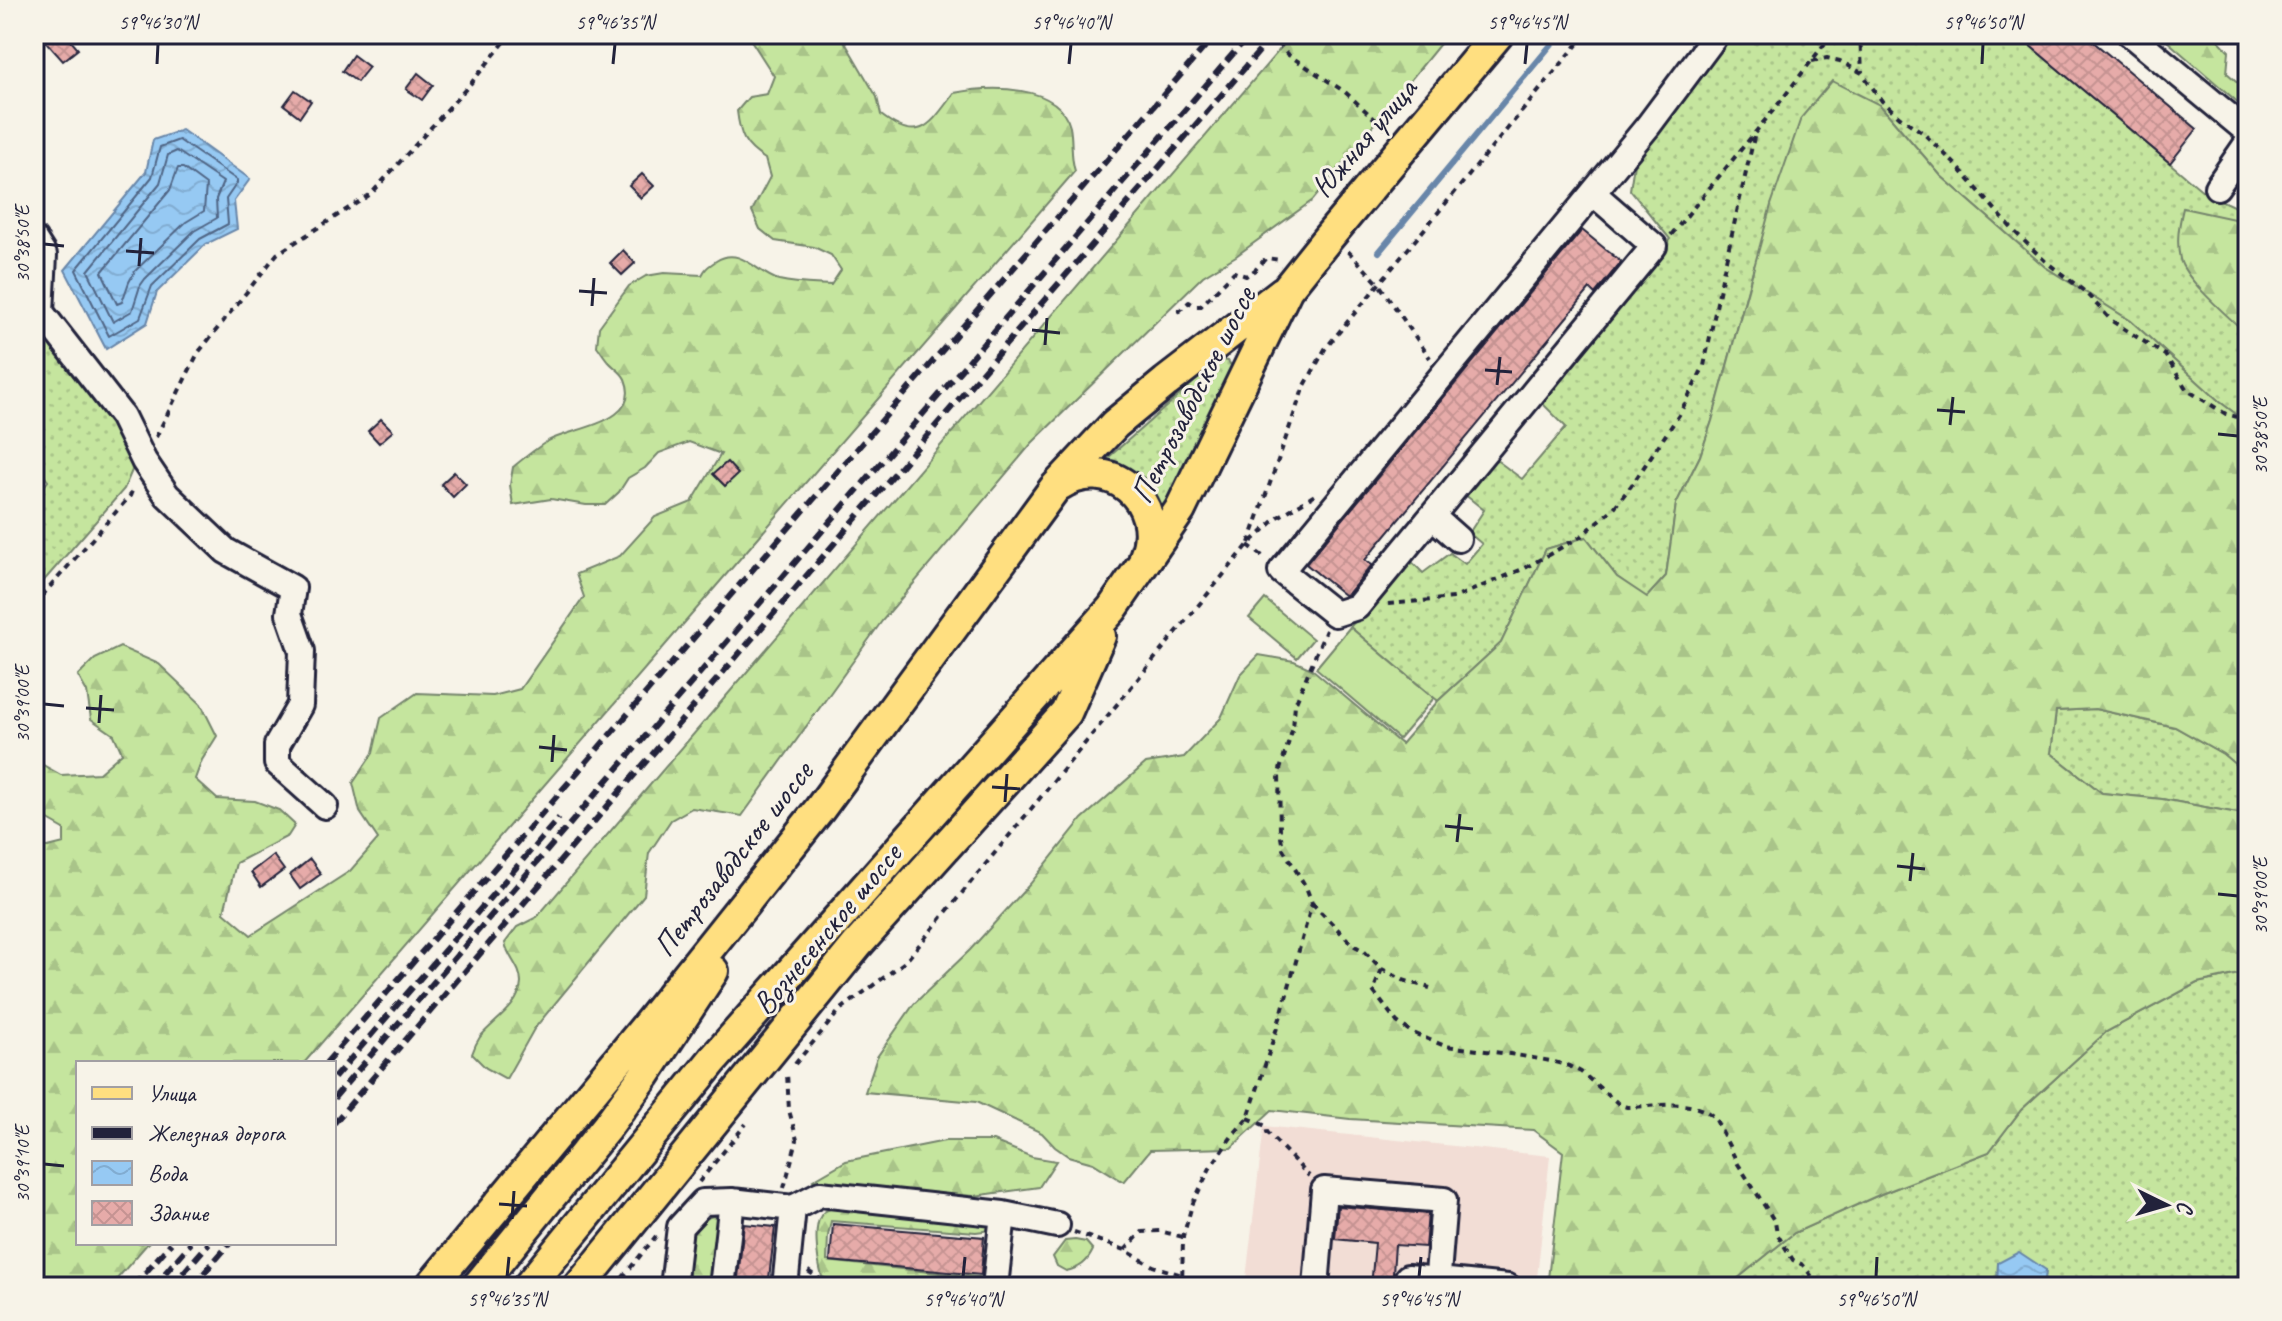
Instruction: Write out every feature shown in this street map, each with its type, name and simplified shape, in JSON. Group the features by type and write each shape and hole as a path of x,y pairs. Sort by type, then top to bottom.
{"main road":[{"name":"Южная улица","path":"1286,274 1327,239 1498,34"},
{"name":"Петрозаводское шоссе","path":"430,1287 649,1023 819,810 1054,489 1115,424 1286,274"},
{"name":"Петрозаводское шоссе","path":"528,1287 713,1060 1112,609 1180,510 1286,274"},
{"path":"1054,489 1078,476 1092,474 1119,481 1131,489 1141,499 1151,525 1147,553 1141,566"},
{"name":"Вознесенское шоссе","path":"579,1287 857,945 1066,713 1112,609"},
{"name":"Вознесенское шоссе","path":"477,1287 606,1128 644,1076 819,810"}],"lane":[{"path":"1593,193 1654,246 1432,516 1346,610 1281,571 1648,126 1713,39 1713,34"},
{"path":"2130,34 2248,132"},
{"path":"2217,187 2248,142"},
{"path":"34,239 44,255 41,312 122,416 144,461 167,495 226,551 293,588 289,614 302,651 300,705 277,745 277,763 325,806"},
{"path":"1432,516 1458,539"},
{"path":"1316,1287 1324,1190 1444,1200 1437,1283"},
{"path":"673,1287 680,1227 703,1202 732,1201 787,1207 820,1194 1003,1214 1057,1225"},
{"path":"722,1287 732,1201"},
{"path":"785,1287 787,1207"},
{"path":"995,1287 1003,1214"},
{"path":"1408,1277 1437,1283 1508,1287"}],"path":[{"path":"34,605 130,496 198,353 277,254 371,194 511,34"},
{"path":"1270,34 1287,54 1345,92 1369,112"},
{"path":"1248,545 1303,389 1325,349 1586,34"},
{"path":"1654,246 1672,234 1832,34"},
{"path":"1860,34 1862,73"},
{"path":"1812,61 1827,58 1840,61 1862,73 1882,101 1922,132 2045,261 2084,291 2112,321 2165,355 2187,390 2226,414 2248,423"},
{"path":"1430,988 1380,974 1364,951 1353,945 1312,903 1283,849 1279,773 1293,728 1295,704 1327,628 1346,610 1454,598 1525,568 1580,537 1613,509 1679,415 1704,366 1755,133"},
{"path":"1340,255 1349,251 1379,284 1442,375"},
{"path":"1178,312 1189,302 1201,306 1234,272 1252,274 1266,258 1286,274"},
{"path":"777,1085 840,1010 906,961 1248,545 1278,517 1323,491"},
{"path":"1182,1287 1183,1237 1192,1205 1210,1168 1248,1118 1312,903"},
{"path":"1380,974 1373,991 1397,1022 1411,1032 1445,1046 1537,1058 1569,1066 1581,1072 1620,1105 1627,1107 1692,1105 1709,1113 1715,1118 1738,1164 1775,1222 1777,1234 1793,1260 1803,1265 1820,1287"},
{"path":"787,1073 789,1110 797,1140 787,1207"},
{"path":"1248,1118 1266,1126 1267,1132 1324,1190"},
{"path":"691,1192 749,1121"},
{"path":"1057,1225 1125,1250 1153,1266 1182,1275"},
{"path":"615,1287 663,1228"},
{"path":"1125,1250 1142,1232 1160,1231 1183,1237"}],"shaded area":[{"path":"1264,1126 1550,1156 1536,1287 1245,1287"}],"green space":[{"path":"747,34 840,34 877,97 881,115 905,129 915,130 931,122 954,93 1003,89 1038,95 1052,102 1063,113 1070,127 1075,171 306,1061 76,1061 76,1245 146,1245 110,1287 34,1287 34,846 64,843 64,829 34,812 34,760 61,775 99,773 122,753 114,735 91,719 87,692 78,676 95,659 120,647 159,664 201,704 217,736 202,760 195,779 217,799 255,801 279,810 295,825 288,836 236,863 224,912 251,935 350,871 378,839 360,812 353,783 373,753 381,718 417,693 493,696 520,689 584,597 576,574 620,556 655,517 692,502 721,454 689,442 659,453 645,468 628,478 605,505 551,499 513,505 510,485 513,467 548,441 603,421 624,405 628,394 625,379 597,346 599,327 629,286 646,276 664,273 702,275 716,261 733,256 749,262 771,277 798,283 831,285 841,270 831,255 814,247 775,241 760,229 752,211 770,177 765,159 744,140 737,111 749,97 767,94 774,76"},
{"path":"1293,34 1448,34 1313,200 1203,276 1032,443 882,621 742,816 692,808 671,820 649,853 644,895 534,1029 506,1079 486,1068 472,1054 480,1037 511,1006 519,991 519,972 505,943 517,927 537,917"},
{"path":"1724,34 2017,34 2205,193 2248,213 2248,423 2220,402 2131,321 2045,267 1941,176 1880,105 1754,266 1712,421 1700,456 1676,504 1666,576 1646,598 1617,577 1586,537 1546,549 1501,643 1438,701 1350,627 1410,560 1423,573 1450,553 1465,564 1482,544 1469,533 1484,510 1464,494 1495,459 1522,479 1566,427 1540,401 1670,239 1630,190 1634,164 1721,50"},
{"path":"2159,34 2213,34 2229,51 2227,73 2248,91 2248,111"},
{"path":"1832,81 1880,105 1941,176 2045,267 2131,321 2220,402 2248,423 2248,775 2223,754 2175,727 2095,709 2056,711 2051,753 2102,793 2162,799 2248,815 2248,972 2197,983 2106,1032 2021,1110 1989,1152 1881,1194 1794,1233 1727,1287 1547,1287 1563,1152 1533,1130 1350,1119 1272,1110 1231,1148 1150,1150 1124,1182 1093,1163 1068,1156 1042,1133 976,1102 865,1092 877,1057 914,1004 970,950 1030,884 1082,819 1146,763 1184,757 1221,718 1240,675 1259,655 1294,661 1312,669 1401,744 1438,701 1501,643 1546,549 1586,537 1617,577 1647,597 1666,576 1676,504 1700,456 1712,421 1771,205 1801,118"},
{"path":"2183,208 2248,222 2248,335 2210,299 2183,267 2178,239"},
{"path":"34,315 118,420 136,461 124,489 34,592 34,500 48,481 38,468 34,469"},
{"path":"1222,360 1228,361 1233,368 1163,514 1101,464"},
{"path":"1265,599 1313,639 1297,658 1249,618"},
{"path":"1350,627 1434,698 1399,739 1316,668"},
{"path":"2095,709 2175,727 2223,754 2248,775 2248,815 2162,799 2102,793 2051,753 2056,711"},
{"path":"2248,972 2248,1287 2044,1287 2046,1270 1998,1263 1997,1287 1727,1287 1794,1233 1881,1194 1989,1152 2021,1110 2106,1032 2197,983"},
{"path":"945,1141 993,1141 1032,1157 1056,1161 1039,1187 974,1196 831,1187 817,1185 813,1180 846,1161"},
{"path":"837,1207 979,1221 990,1225 992,1230 976,1232 831,1221 827,1261 987,1278 991,1287 925,1287 918,1282 893,1281 881,1287 844,1287 822,1277 818,1225 824,1212"},
{"path":"713,1216 719,1219 715,1275 710,1287 693,1287 688,1271 692,1236 697,1221"},
{"path":"1065,1241 1086,1242 1093,1250 1082,1264 1066,1271 1057,1266 1053,1257"}],"water":[{"path":"182,130 250,179 234,201 237,229 206,244 157,292 147,323 106,349 65,270 146,172 153,140"},
{"path":"2019,1252 2046,1270 2044,1287 1997,1287 1998,1263"}],"building":[{"path":"39,34 65,34 78,49 63,61"},
{"path":"2016,34 2084,34 2197,129 2170,163"},
{"path":"353,55 369,67 357,82 342,71"},
{"path":"418,73 433,85 422,100 406,89"},
{"path":"295,90 311,101 300,117 284,105"},
{"path":"642,174 654,186 641,198 629,186"},
{"path":"1582,230 1621,262 1595,294 1590,289 1365,560 1372,565 1344,595 1306,564"},
{"path":"623,250 635,263 622,275 610,263"},
{"path":"381,419 393,431 379,443 368,431"},
{"path":"727,462 738,474 725,486 713,474"},
{"path":"454,472 466,484 453,497 441,484"},
{"path":"273,855 284,870 261,887 251,872"},
{"path":"310,859 321,874 300,889 290,875"},
{"path":"1338,1206 1428,1214 1425,1247 1395,1245 1392,1287 1371,1287 1375,1243 1335,1239"},
{"path":"744,1224 775,1227 768,1287 737,1287"},
{"path":"833,1224 984,1237 981,1275 830,1261"}],"waterway":[{"path":"1379,252 1560,34"}],"railway":[{"path":"328,1061 1216,34"},
{"path":"336,1096 1250,34"},
{"path":"336,1121 1274,34"},
{"path":"336,1076 559,818"},
{"path":"133,1287 169,1245"},
{"path":"153,1287 189,1245"},
{"path":"171,1287 207,1245"},
{"path":"192,1287 228,1245"}]}
